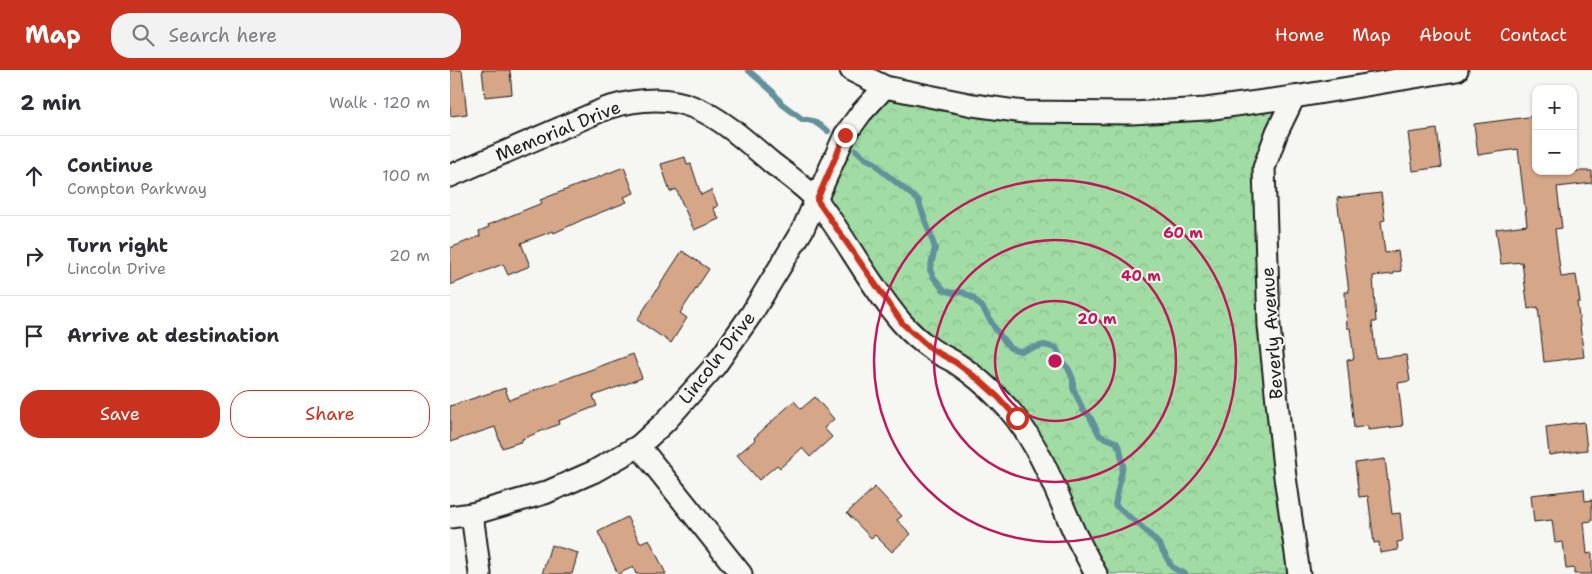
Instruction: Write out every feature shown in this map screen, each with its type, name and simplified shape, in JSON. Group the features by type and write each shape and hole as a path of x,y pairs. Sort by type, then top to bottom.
{"street":[{"path":"851,70 885,87 973,105 1024,112 1142,113 1206,109 1294,97 1457,70"},
{"name":"Lincoln Drive","path":"450,517 472,514 546,493 593,472 639,446 679,408 715,366 752,313 802,229 817,200 845,135 861,113 885,87"},
{"name":"Beverly Avenue","path":"1294,97 1277,132 1264,168 1269,326 1285,477 1299,574"},
{"name":"Memorial Drive","path":"450,176 607,108 627,102 668,100 708,112 725,123 817,200 903,324 931,349 955,362 978,379 1017,418 1042,458 1076,536 1096,574"},
{"path":"639,446 742,574"},
{"path":"472,514 480,574"}],"green space":[{"path":"885,87 1024,112 1294,97 1264,168 1299,574 1096,574 1030,437 931,349 817,200"}],"building":[{"path":"450,70 462,70 467,114 450,116"},
{"path":"482,70 510,70 512,94 485,97"},
{"path":"1532,117 1532,175 1577,175 1577,171 1592,171 1592,183 1557,187 1562,228 1555,229 1561,277 1576,275 1580,302 1577,302 1584,357 1544,362 1538,307 1528,309 1522,262 1501,264 1496,229 1527,225 1518,149 1478,155 1474,124"},
{"path":"1437,129 1442,167 1413,171 1408,133"},
{"path":"685,157 687,165 691,164 701,195 711,190 718,206 713,208 719,219 694,230 676,189 670,192 661,164"},
{"path":"624,167 634,193 624,197 627,202 554,233 553,231 521,243 530,266 508,275 503,264 450,285 450,248 480,236 479,231 489,227 488,225 542,203 540,200"},
{"path":"1381,193 1385,220 1381,221 1385,253 1398,251 1401,271 1394,272 1394,274 1373,276 1376,322 1372,322 1376,358 1406,355 1410,381 1398,383 1403,426 1368,430 1368,426 1354,428 1347,360 1354,359 1350,328 1347,328 1345,292 1349,292 1337,198"},
{"path":"682,251 709,269 680,313 687,318 671,343 637,320"},
{"path":"633,354 642,378 593,396 597,406 558,421 559,424 522,439 523,441 502,448 495,427 450,442 450,406 505,388 509,400"},
{"path":"815,397 834,419 824,428 832,437 810,457 802,448 780,468 777,465 759,480 737,455 794,401 801,409"},
{"path":"1584,422 1587,450 1549,455 1546,427"},
{"path":"1385,459 1392,514 1400,513 1403,541 1397,542 1398,550 1380,553 1379,542 1374,543 1368,496 1359,497 1355,463"},
{"path":"875,487 902,516 897,520 911,534 892,552 875,535 871,538 847,513"},
{"path":"1584,489 1585,501 1592,500 1592,521 1584,522 1587,554 1592,553 1592,574 1574,574 1574,568 1566,569 1563,542 1555,543 1552,520 1534,522 1531,495"},
{"path":"627,517 640,543 649,539 666,574 636,574 633,567 618,574 598,532"},
{"path":"551,545 578,553 572,574 542,574"}],"waterway":[{"path":"748,70 773,92 782,104 802,119 813,121 828,131"},
{"path":"856,150 865,158 875,163 918,200 935,248 930,270 944,290 953,293 962,292 973,298 983,308 996,330 1010,348 1020,351 1044,345 1056,348 1073,379 1073,388 1083,410 1089,415 1100,436 1116,442 1120,449 1123,465 1115,505 1159,544 1172,567 1185,574"}],"route":[{"path":"845,135 836,152 817,200 903,324 931,349 955,362 978,379 1017,418"}]}
